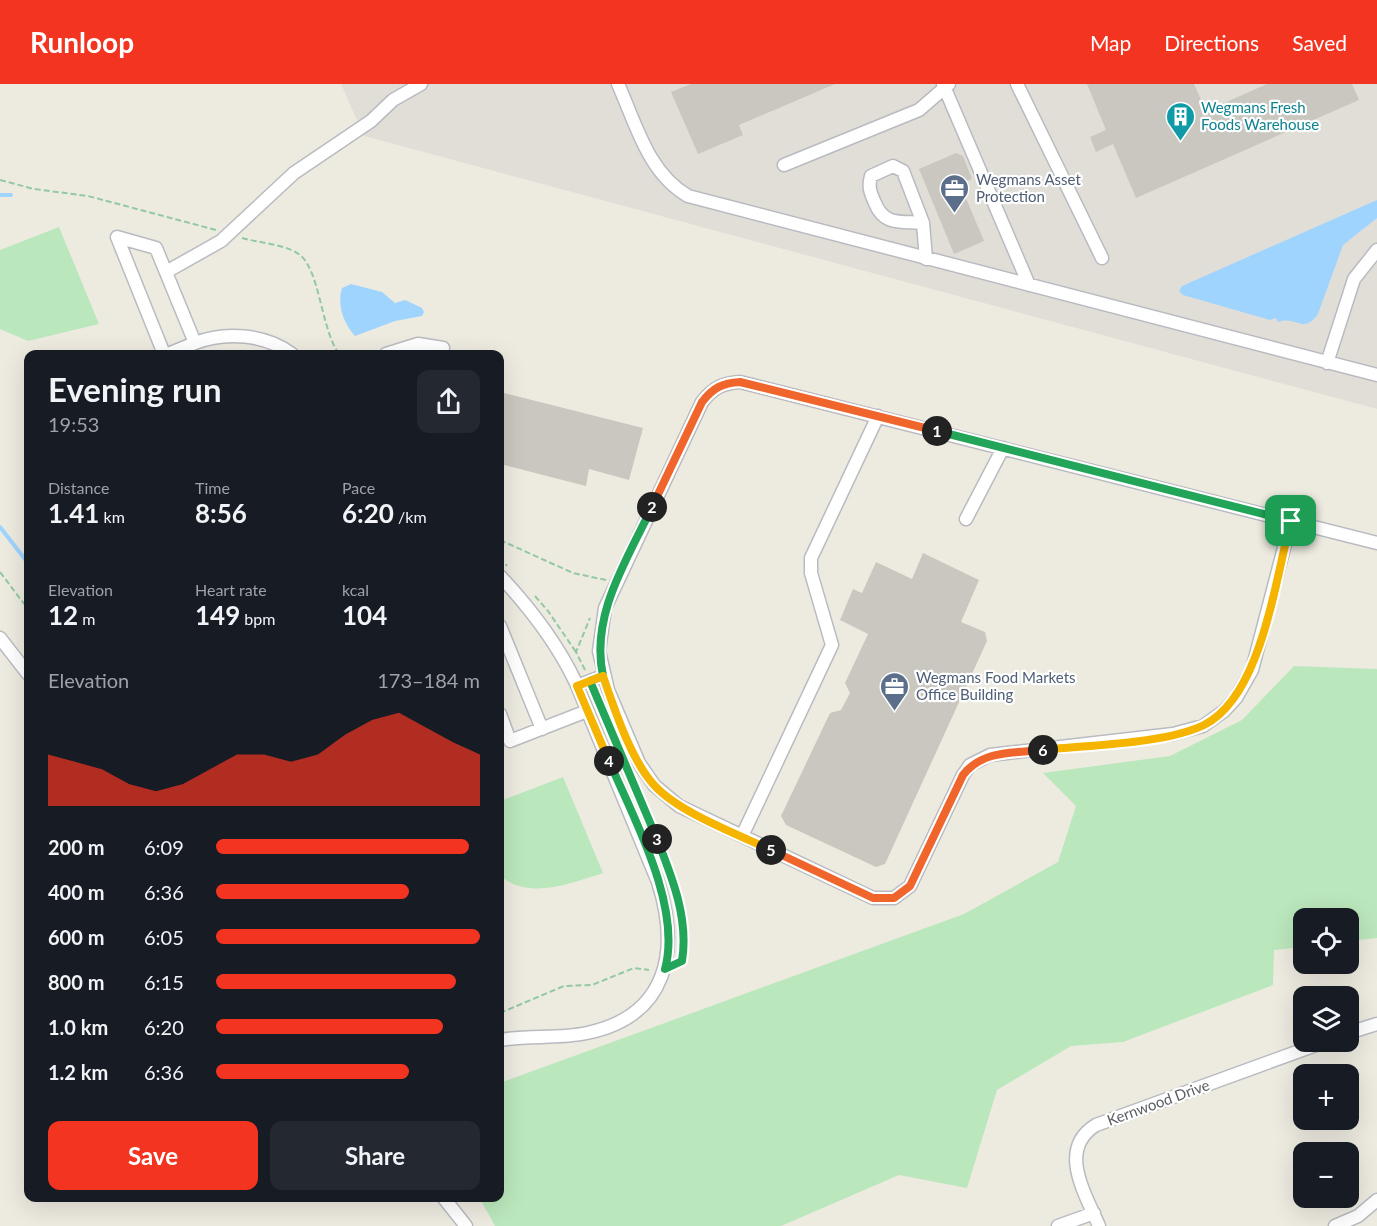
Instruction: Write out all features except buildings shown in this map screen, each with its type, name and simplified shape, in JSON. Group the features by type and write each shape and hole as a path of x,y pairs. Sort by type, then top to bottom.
{"street":[{"path":"166,272 230,234 294,173 371,121 393,100 421,84"},
{"path":"1017,84 1102,258"},
{"path":"620,85 649,155 661,175 674,188 688,196 1377,375"},
{"path":"784,165 919,110 946,85 1029,285"},
{"path":"923,223 891,221 880,215 868,188 872,176 893,166 903,171 923,223 926,259"},
{"path":"164,350 117,237 156,248 195,343"},
{"path":"1327,363 1354,279 1377,250"},
{"path":"177,350 211,337 252,338 285,350"},
{"path":"399,350 418,344 443,348"},
{"path":"1291,521 1252,670 1240,692 1224,711 1203,726 1150,738 990,755 980,759 963,775 910,886 894,898 873,898 679,806 654,785 639,763 603,676 599,651 605,608 702,402 712,390 726,383 740,382 878,416 1003,448 1291,521 1377,543"},
{"path":"742,836 832,645 811,573 811,558 878,416"},
{"path":"966,519 1003,448"},
{"path":"504,581 543,627 566,663 577,686 663,898 669,949 665,969 656,989 643,1005 612,1026 587,1033 504,1040"},
{"path":"504,636 542,729"},
{"path":"0,638 24,669"},
{"path":"577,686 603,676"},
{"path":"504,725 510,741 587,711"},
{"path":"1359,1030 1377,1024"},
{"name":"Kernwood Drive","path":"1099,1226 1075,1161 1079,1140 1086,1131 1096,1125 1297,1052"},
{"path":"1335,1226 1358,1216 1377,1200"},
{"path":"447,1202 466,1226"},
{"path":"1058,1226 1094,1213"}],"path":[{"path":"0,180 34,189 88,196 294,252 304,260 317,291 325,323 337,350"},
{"path":"504,542 573,573 606,580 604,585"},
{"path":"0,572 24,604"},
{"path":"590,681 576,652 594,609"},
{"path":"504,1011 564,986 592,985 634,968 665,969 682,961 680,908 664,859 608,724"}],"shaded area":[{"path":"341,84 1377,84 1377,409 364,136"}],"green space":[{"path":"59,227 99,324 28,341 0,329 0,250"},
{"path":"1294,666 1377,669 1377,938 1359,940 1359,908 1293,908 1293,948 1274,950 1273,985 1123,1042 1071,1046 997,1090 967,1188 899,1175 781,1226 495,1226 482,1202 504,1202 504,1082 964,914 1058,862 1076,806 1043,773 1170,756 1242,720"},
{"path":"563,777 603,873 550,888 523,887 504,878 504,799"}],"water":[{"path":"1377,200 1377,218 1343,245 1318,314 1308,323 1278,322 1276,318 1270,320 1183,295 1179,291 1182,286"},
{"path":"351,284 382,292 395,303 405,300 422,308 424,312 422,316 395,321 355,336 344,319 340,301 342,288"}],"waterway":[{"path":"0,195 11,195"},
{"path":"0,527 24,558"}],"place":[{"name":"Wegmans Fresh Foods Warehouse","path":"1180,142"},
{"name":"Wegmans Asset Protection","path":"955,214"},
{"name":"Wegmans Food Markets Office Building","path":"895,712"}],"route":[{"path":"1291,521 740,382 726,383 712,390 702,402 605,608 599,651 603,676 590,681 654,833 676,892 682,923 682,961 680,964 665,969 669,949 667,914 663,898 626,802 577,686 590,681 603,676 639,763 654,785 679,806 873,898 884,900 894,898 903,894 910,886 963,775 970,765 980,759 990,755 1173,734 1203,726 1224,711 1236,698 1252,670 1291,521"}]}
